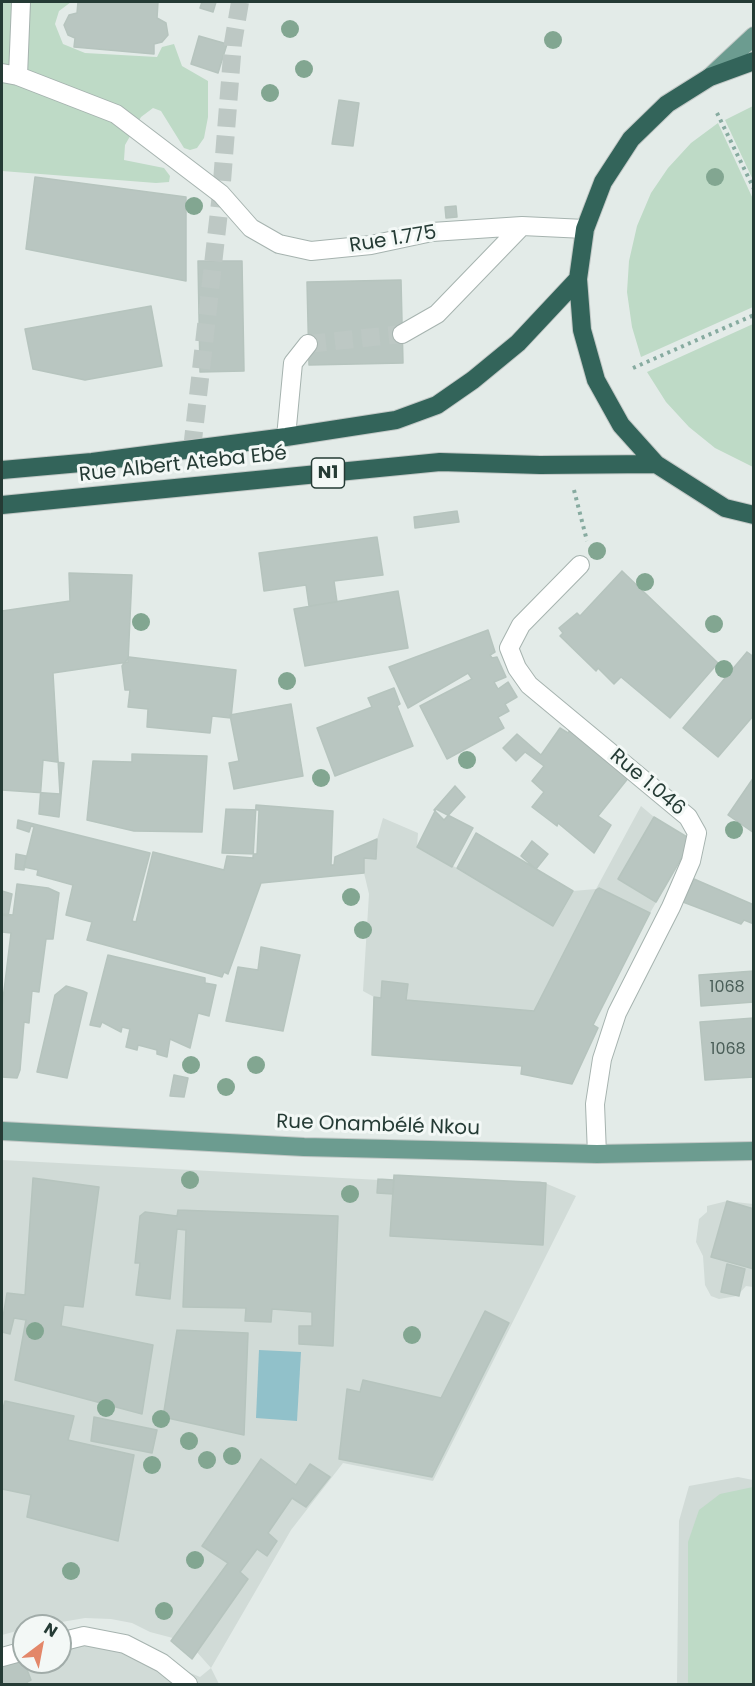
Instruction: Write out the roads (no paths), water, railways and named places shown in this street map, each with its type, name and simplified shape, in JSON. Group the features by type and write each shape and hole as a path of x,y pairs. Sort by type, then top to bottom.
{"highway":[{"path":"753,61 710,77 667,104 631,139 603,182 585,229 578,279 582,330 596,380 621,425 656,464 725,508 753,515"},
{"name":"Rue Albert Ateba Ebé","path":"2,470 92,462 396,420 437,405 473,380 518,343 578,279"},
{"name":"Rue Albert Ateba Ebé","path":"2,505 440,462 568,465 656,464"}],"main road":[{"path":"710,77 753,36"},
{"name":"Rue Onambélé Nkou","path":"2,1131 304,1147 597,1154 753,1151"}],"street":[{"path":"10,75 21,2"},
{"name":"Rue 1.775","path":"10,75 116,114 221,194 251,228 279,244 311,251 371,245 432,232 522,226 585,229"},
{"path":"402,334 436,314 522,226"},
{"path":"286,437 293,363 308,344"},
{"name":"Rue 1.046","path":"580,565 521,625 509,648 517,668 530,685 688,817 698,833 691,861 616,1013 602,1059 595,1104 597,1154"},
{"path":"72,1639 84,1636 125,1644 162,1663 188,1684"}],"water":[{"path":"259,1350 301,1352 297,1421 256,1418"}],"tunnel":[{"path":"192,449 221,194 233,43 240,2"},
{"path":"308,344 402,334"}]}
